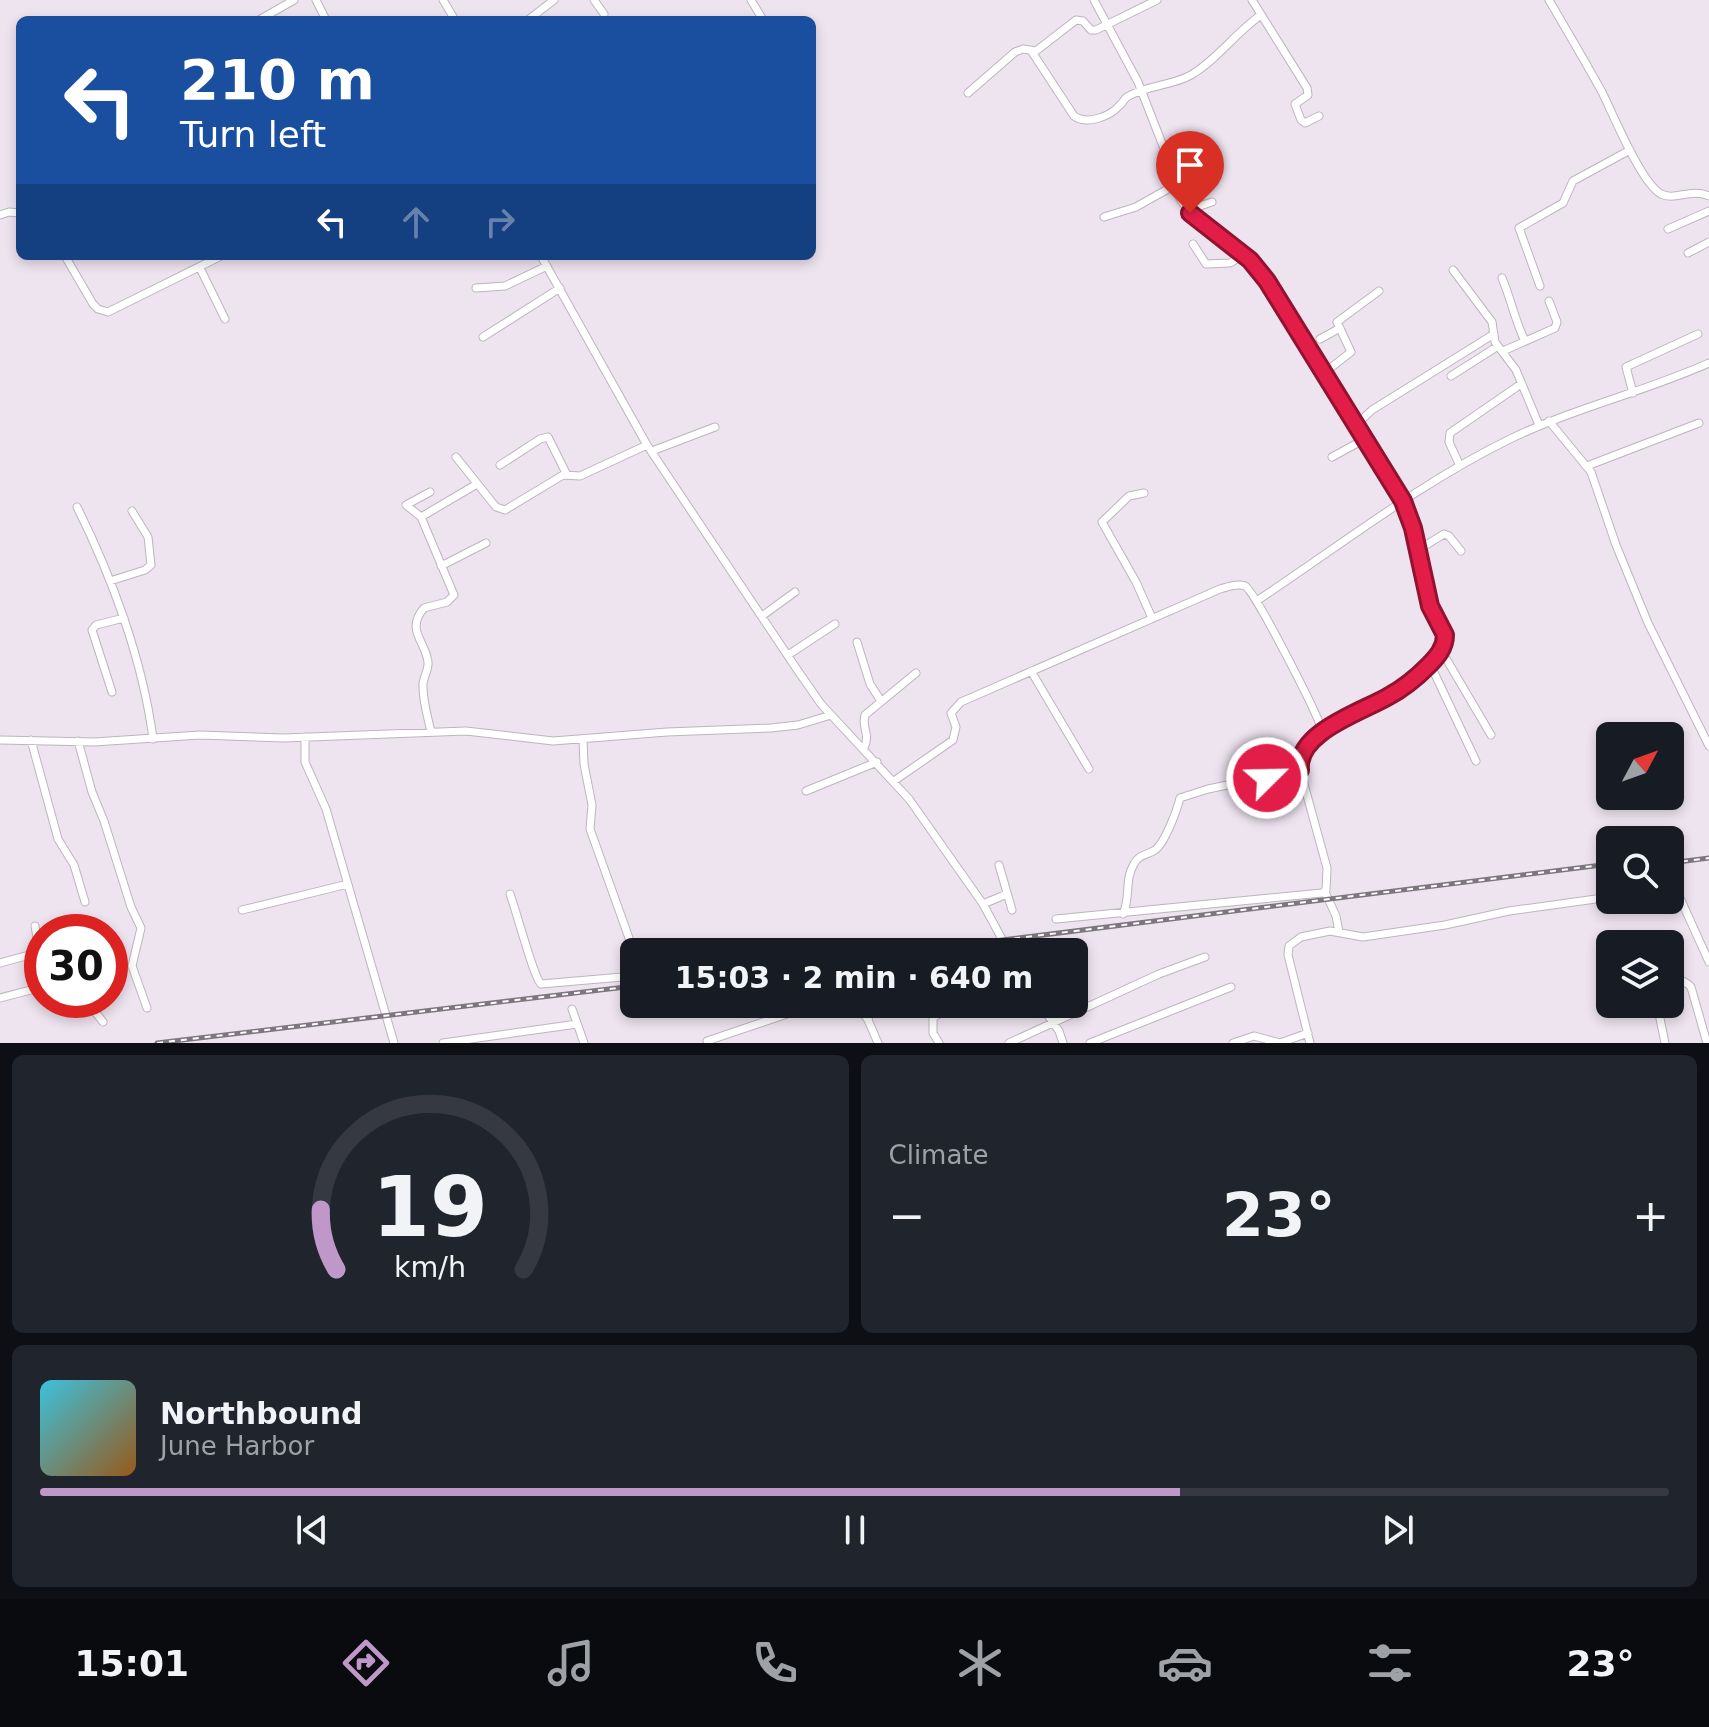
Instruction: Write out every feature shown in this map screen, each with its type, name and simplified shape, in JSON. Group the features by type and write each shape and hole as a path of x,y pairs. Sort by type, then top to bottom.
{"street":[{"path":"266,16 294,0"},
{"path":"533,16 554,0"},
{"path":"594,0 604,14"},
{"path":"1094,0 1141,91 1172,169 1175,185 1188,210 1243,255 1267,281 1403,501 1413,528 1430,606 1445,635 1441,650 1407,685 1322,730 1300,759 1300,770 1327,868 1325,892 1336,916 1339,932"},
{"path":"1032,52 1076,20 1083,21 1093,30 1157,0"},
{"path":"1252,0 1307,88 1308,95 1295,104 1301,120 1305,123 1319,116"},
{"path":"1549,0 1648,180 1663,195 1696,192 1709,196"},
{"path":"968,93 1015,52 1023,49 1032,52 1070,110 1081,120 1097,119 1115,110 1127,97 1190,76 1231,43 1243,27 1261,15"},
{"path":"1540,286 1519,228 1563,203 1573,181 1630,150"},
{"path":"1104,217 1136,207 1175,185"},
{"path":"1188,210 1212,202"},
{"path":"1668,229 1709,211"},
{"path":"1688,253 1709,242"},
{"path":"1193,244 1206,264 1230,263 1243,255"},
{"path":"67,260 93,304 108,312 214,260"},
{"path":"543,260 650,448 788,655 831,715 894,781 983,904 1001,938"},
{"path":"476,288 505,286 547,266"},
{"path":"200,268 225,319"},
{"path":"1453,270 1492,322 1494,334 1516,370 1539,425"},
{"path":"1502,278 1511,299 1514,318 1525,341"},
{"path":"483,337 560,288"},
{"path":"1324,373 1351,352 1337,322 1339,319 1379,291"},
{"path":"1451,376 1501,348 1525,341 1557,325 1549,301"},
{"path":"1320,339 1340,328"},
{"path":"1356,425 1372,410 1494,334"},
{"path":"1633,393 1626,367 1698,334"},
{"path":"1258,600 1429,482 1539,425 1674,379 1709,363"},
{"path":"1460,466 1449,442 1450,433 1521,384"},
{"path":"1549,421 1587,466 1595,481 1616,545 1648,623 1709,746"},
{"path":"1587,466 1699,423"},
{"path":"456,457 496,507 505,510 567,475 580,476 650,448 715,427"},
{"path":"500,465 548,437 567,475"},
{"path":"1332,457 1365,439"},
{"path":"421,517 477,484"},
{"path":"430,492 406,505 421,517 454,595 447,602 424,608 417,624 419,642 429,666 422,685 431,732"},
{"path":"1144,493 1129,496 1102,522 1136,582 1152,618"},
{"path":"77,507 124,618 153,739"},
{"path":"110,581 145,570 151,565 148,537 132,511"},
{"path":"1418,550 1444,534 1461,551"},
{"path":"441,566 486,543"},
{"path":"894,781 953,740 956,727 951,713 954,707 999,684 1152,618 1220,589 1237,585 1249,589 1258,600 1322,730"},
{"path":"762,616 795,592"},
{"path":"112,692 92,630 96,625 124,618"},
{"path":"788,655 835,624"},
{"path":"857,642 870,684 881,701"},
{"path":"1441,650 1491,735"},
{"path":"1430,664 1476,761"},
{"path":"1031,671 1089,769"},
{"path":"864,748 868,739 863,720 865,715 916,673"},
{"path":"0,740 78,741 200,735 265,738 466,731 533,741 771,728 798,725 831,715"},
{"path":"305,737 305,762 326,809 394,1043"},
{"path":"583,739 592,805 590,829 629,938"},
{"path":"31,740 58,839 74,865 85,902"},
{"path":"78,741 127,896 141,928 132,966 147,1008"},
{"path":"806,791 877,762"},
{"path":"1123,914 1129,899 1128,880 1133,865 1139,857 1160,845 1178,810 1180,798 1208,789 1300,770"},
{"path":"999,865 1012,910"},
{"path":"242,910 348,884"},
{"path":"1056,919 1325,892"},
{"path":"510,894 523,927 535,975 541,984 620,977"},
{"path":"983,904 1007,894"},
{"path":"1310,1043 1288,955 1289,946 1301,937 1330,931 1363,937 1596,899"},
{"path":"1684,907 1709,962"},
{"path":"0,963 24,957"},
{"path":"1009,1043 1159,974 1205,957"},
{"path":"1684,982 1691,987 1707,1043"},
{"path":"1090,1043 1231,987"},
{"path":"0,998 24,992"},
{"path":"572,1009 584,1043"},
{"path":"100,1018 103,1022"},
{"path":"707,1041 775,1018"},
{"path":"933,1018 933,1033 939,1043"},
{"path":"1050,1018 1063,1043"},
{"path":"1660,1018 1665,1043"},
{"path":"868,1020 878,1043"},
{"path":"443,1043 577,1024"},
{"path":"1233,1043 1254,1036 1280,1043 1308,1033"}],"railway":[{"path":"1684,861 1709,858"},
{"path":"1019,938 1596,866"},
{"path":"157,1043 620,988"}],"route":[{"path":"1190,213 1250,260 1267,281 1403,501 1413,528 1430,606 1445,635 1445,643 1434,660 1407,685 1322,730 1304,750 1300,770 1267,778"}]}
